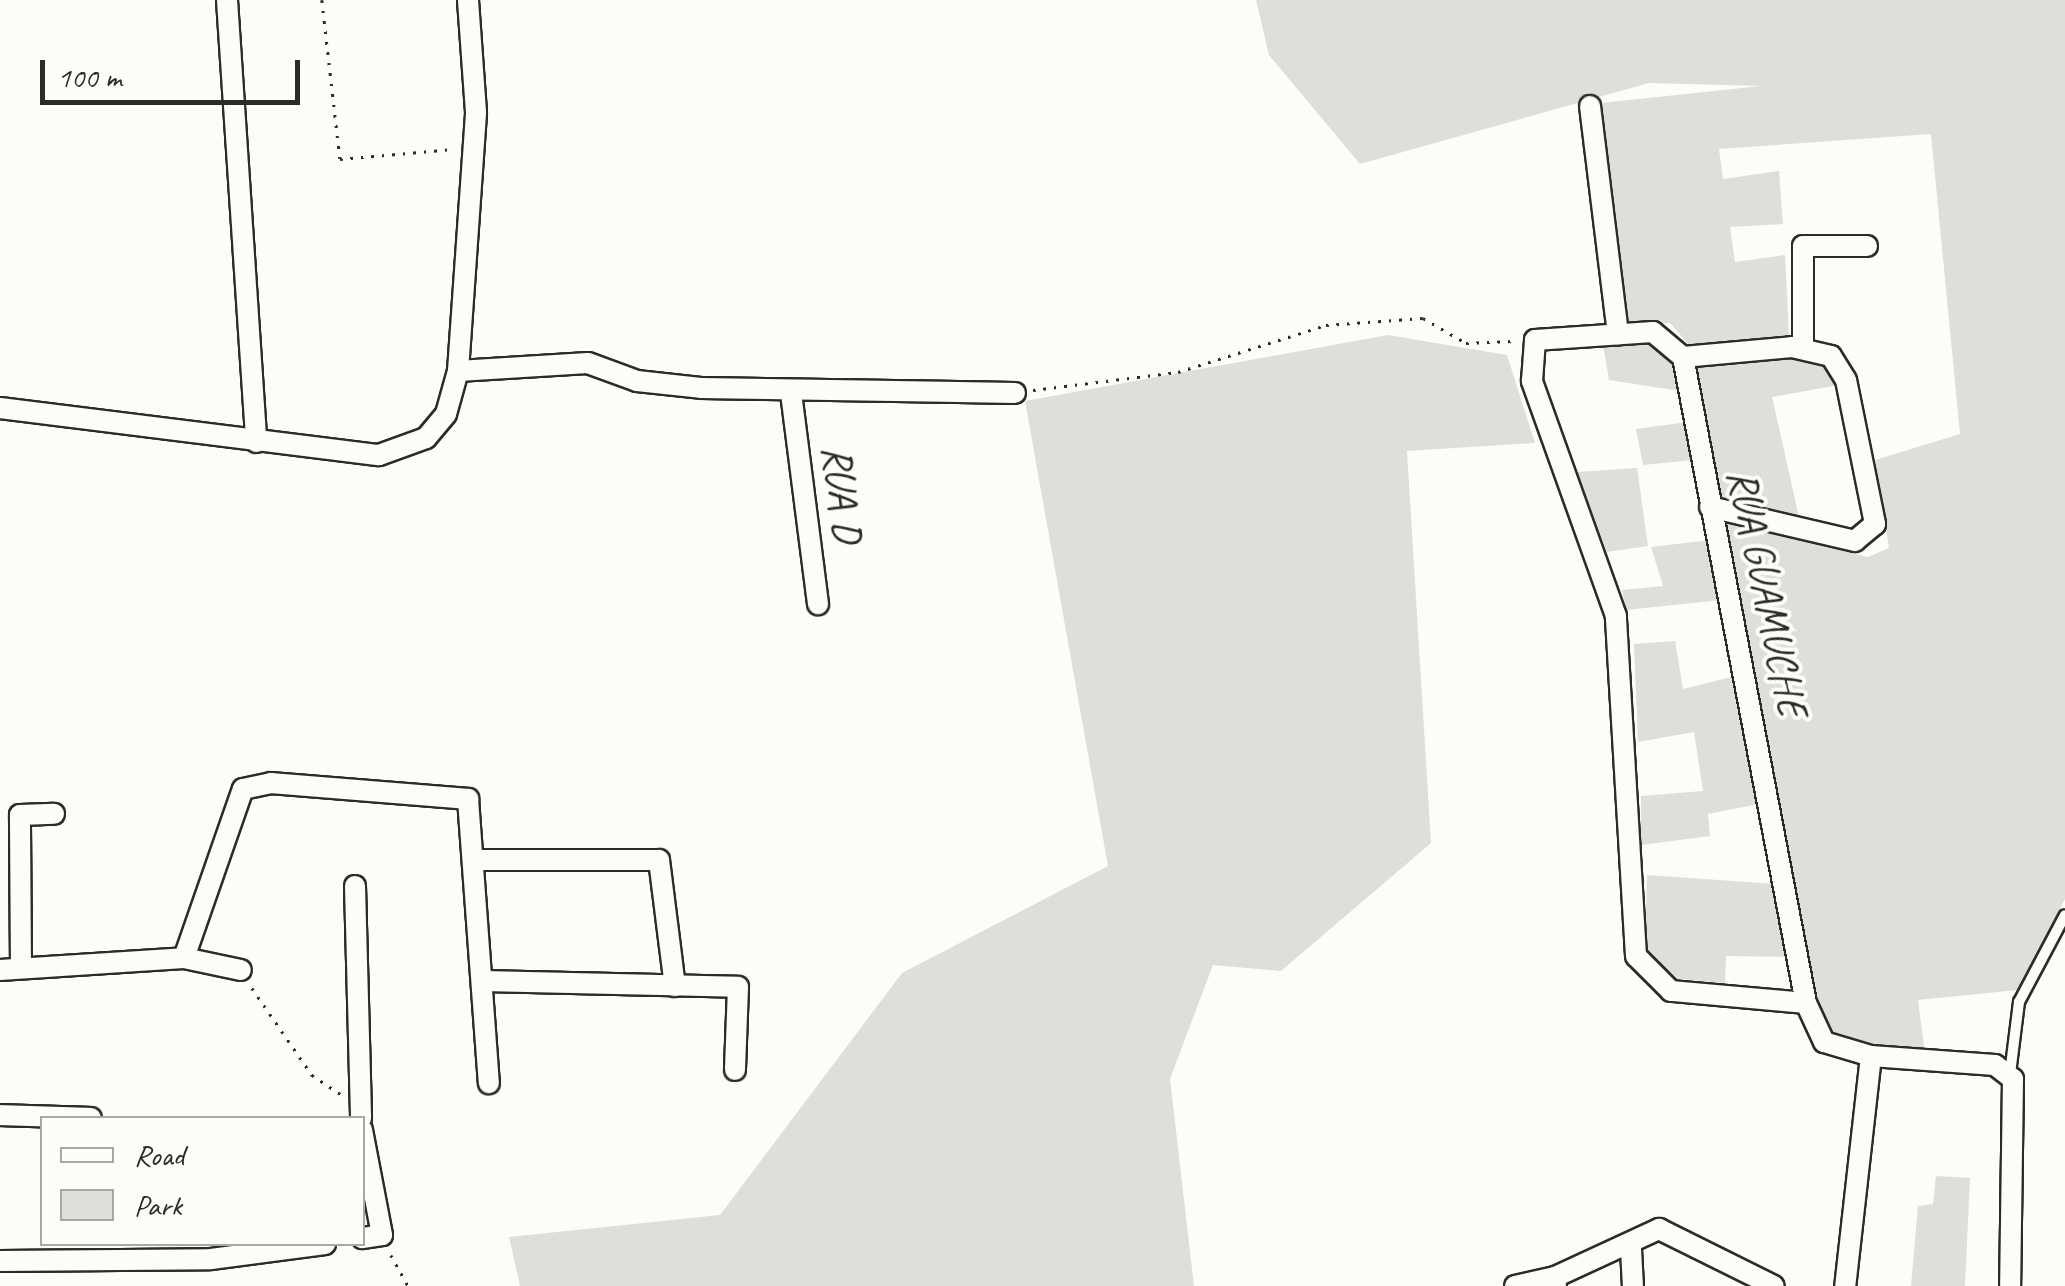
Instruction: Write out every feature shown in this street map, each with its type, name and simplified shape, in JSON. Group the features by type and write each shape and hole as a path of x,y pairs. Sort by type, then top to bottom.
{"street":[{"path":"228,0 256,442"},
{"path":"0,408 379,455 426,438 446,414 458,370 473,148 468,0"},
{"path":"1590,106 1618,334"},
{"path":"1803,347 1802,246 1867,246"},
{"path":"1710,508 1855,540 1874,531 1846,380 1831,356 1803,347 1683,357 1664,335 1535,340 1532,380 1616,616 1636,956 1672,991 1806,1002"},
{"name":"RUA GUAMUCHE","path":"1683,357 1806,1002 1824,1042 1871,1056"},
{"path":"458,370 588,363 638,382 791,393 1015,393"},
{"name":"RUA D","path":"791,393 818,604"},
{"path":"184,958 230,804 252,785 468,799 489,1082"},
{"path":"54,814 20,814 11,969 184,958 241,970"},
{"path":"473,860 658,860 676,986"},
{"path":"355,886 360,1113"},
{"path":"482,980 738,987 735,1070"},
{"path":"1845,1286 1871,1056 2010,1074 2010,1286"},
{"path":"0,1115 40,1116"},
{"path":"365,1162 372,1236"},
{"path":"1514,1286 1555,1282 1631,1249 1658,1229 1774,1286"},
{"path":"0,1261 211,1259 310,1246"},
{"path":"1631,1249 1633,1286"}],"lane":[{"path":"2010,1074 2019,1002 2065,916"}],"path":[{"path":"322,0 340,159 473,148"},
{"path":"1015,393 1178,372 1326,325 1424,318 1466,343 1535,340"},
{"path":"241,970 312,1076 360,1113"},
{"path":"372,1236 408,1286"}],"green space":[{"path":"1256,0 2065,0 2065,899 2018,990 1918,1000 1925,1053 1827,1039 1813,1004 1725,522 1868,557 1889,548 1875,460 1960,434 1931,134 1719,149 1723,179 1779,171 1783,224 1730,227 1735,262 1785,255 1789,335 1690,346 1670,323 1629,325 1601,103 1761,86 1649,83 1360,164 1269,55"},
{"path":"1388,335 1507,355 1535,443 1407,451 1431,843 1281,971 1213,965 1170,1079 1194,1286 520,1286 509,1237 720,1215 902,973 1108,866 1025,401"},
{"path":"1653,337 1671,350 1680,391 1609,380 1603,344"},
{"path":"1814,357 1839,385 1772,397 1799,517 1721,501 1693,363"},
{"path":"1687,422 1693,460 1643,465 1636,429"},
{"path":"1637,468 1648,546 1607,552 1577,472"},
{"path":"1710,540 1721,600 1626,610 1622,590 1663,586 1651,547"},
{"path":"1675,641 1683,689 1739,675 1764,803 1708,814 1710,836 1641,845 1641,796 1703,791 1694,732 1638,742 1634,644"},
{"path":"1647,875 1776,884 1790,957 1726,956 1725,983 1659,977 1645,947"},
{"path":"1936,1176 1970,1178 1965,1286 1911,1286 1918,1206 1933,1204"}]}
